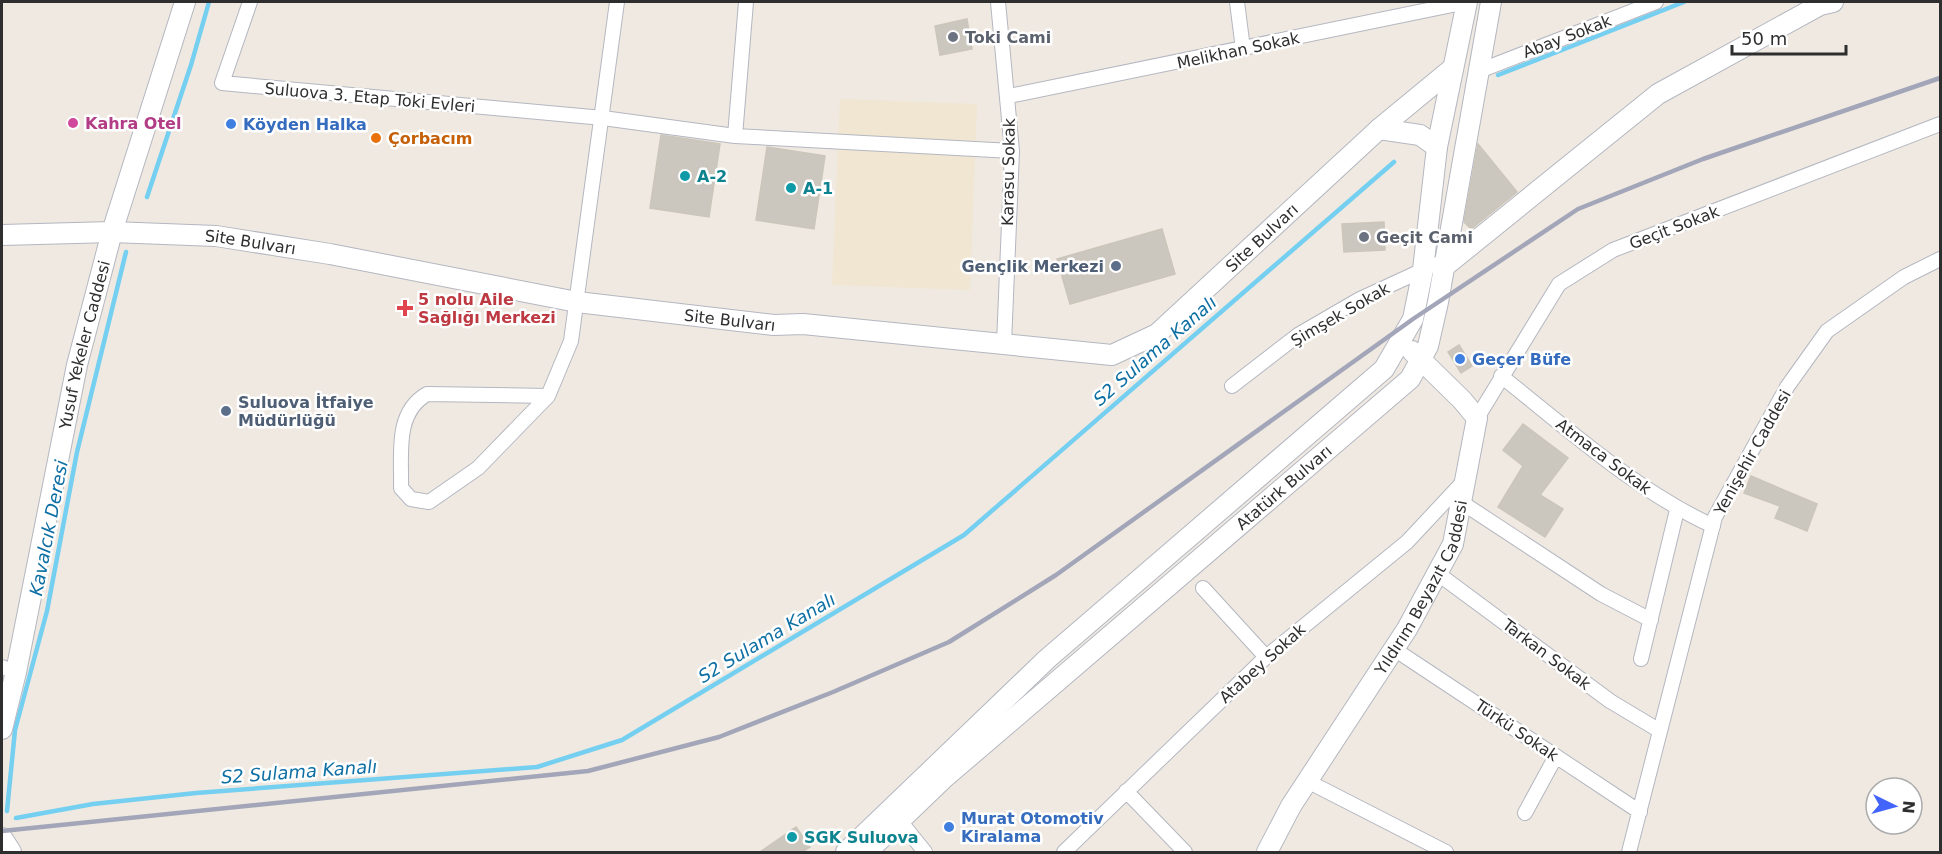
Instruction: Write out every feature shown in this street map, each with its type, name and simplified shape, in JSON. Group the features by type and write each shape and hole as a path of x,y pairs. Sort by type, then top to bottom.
{"street":[{"name":"Yusuf Yekeler Caddesi","path":"2,729 9,669 72,387 112,232 185,2"},
{"name":"Suluova 3. Etap Toki Evleri","path":"250,2 222,83 603,118 735,136 1012,151"},
{"path":"548,396 427,394 421,398 410,409 404,425 401,488 404,493 416,501 429,502 478,468 548,396 571,341 617,2"},
{"path":"735,136 746,2"},
{"name":"Karasu Sokak","path":"998,2 1009,96 1012,151 1004,344"},
{"path":"1237,2 1243,49"},
{"name":"Melikhan Sokak","path":"1009,96 1467,2"},
{"name":"Atatürk Bulvarı","path":"846,852 1047,659 1384,369 1413,319 1423,270 1437,147 1467,2"},
{"name":"Atatürk Bulvarı","path":"867,852 943,779 1410,380 1428,346 1445,266 1491,2"},
{"name":"Abay Sokak","path":"1479,71 1656,2"},
{"path":"1423,270 1445,266 1658,94 1820,5 1833,2"},
{"name":"Site Bulvarı","path":"2,235 112,232 228,238 330,254 577,302 774,325 803,324 1112,355 1157,334 1379,129 1453,68"},
{"name":"Geçit Sokak","path":"1477,418 1559,284 1613,250 1941,124"},
{"path":"1379,129 1420,135 1437,147"},
{"name":"Yenişehir Caddesi","path":"1629,852 1715,517 1787,387 1827,331 1904,278 1941,259"},
{"name":"Şimşek Sokak","path":"1232,386 1298,335 1360,299 1423,270"},
{"path":"1413,319 1411,350 1462,399 1477,418"},
{"name":"Atmaca Sokak","path":"1501,376 1584,442 1677,510 1713,526"},
{"name":"Yıldırım Beyazıt Caddesi","path":"1267,852 1307,781 1394,649 1453,544 1477,418"},
{"name":"Atabey Sokak","path":"1064,852 1266,657 1407,542 1466,479"},
{"path":"1461,502 1592,588 1651,620"},
{"path":"1641,659 1677,510"},
{"name":"Tarkan Sokak","path":"1437,573 1610,701 1660,731"},
{"path":"1203,588 1266,657"},
{"name":"Türkü Sokak","path":"1394,649 1640,812"},
{"path":"1525,813 1556,756"},
{"path":"1307,781 1446,852"},
{"path":"1126,790 1185,852"},
{"path":"900,821 925,852"},
{"path":"2,838 11,852"}],"shaded area":[{"path":"840,99 977,104 970,290 832,285"}],"building":[{"name":"Toki Cami","path":"967,19 972,49 940,55 935,26"},
{"name":"A-2","path":"661,135 720,144 709,217 650,208"},
{"path":"1478,144 1517,192 1471,229 1464,222"},
{"name":"A-1","path":"767,147 825,156 814,229 756,220"},
{"name":"Geçit Cami","path":"1384,222 1385,250 1344,252 1342,224"},
{"name":"Gençlik Merkezi","path":"1162,229 1175,274 1070,304 1057,259"},
{"name":"Geçer Büfe","path":"1459,345 1472,366 1461,373 1448,352"},
{"path":"1523,424 1568,458 1540,495 1563,509 1545,537 1498,507 1523,466 1503,450"},
{"path":"1751,476 1817,504 1807,531 1775,518 1780,506 1744,493"},
{"name":"SGK Suluova","path":"796,827 810,847 802,852 760,852"}],"waterway":[{"name":"Kavalcık Deresi","path":"147,197 191,65 209,2"},
{"name":"S2 Sulama Kanalı","path":"1498,75 1684,2"},
{"name":"S2 Sulama Kanalı","path":"16,818 93,804 196,793 537,767 622,740 964,535 1394,162"},
{"name":"Kavalcık Deresi","path":"7,811 15,730 47,611 77,452 126,252"}],"railway":[{"path":"2,831 588,771 719,737 833,692 949,642 1056,575 1413,319 1578,209 1703,159 1940,78"}],"place":[{"name":"Toki Cami","path":"953,37"},
{"name":"Kahra Otel","path":"73,123"},
{"name":"Köyden Halka","path":"231,124"},
{"name":"Çorbacım","path":"376,138"},
{"name":"A-2","path":"685,176"},
{"name":"A-1","path":"791,188"},
{"name":"Geçit Cami","path":"1364,237"},
{"name":"Gençlik Merkezi","path":"1116,266"},
{"name":"5 nolu Aile Sağlığı Merkezi","path":"405,308"},
{"name":"Geçer Büfe","path":"1460,359"},
{"name":"Suluova İtfaiye Müdürlüğü","path":"226,411"},
{"name":"Murat Otomotiv Kiralama","path":"949,827"},
{"name":"SGK Suluova","path":"792,837"}]}
